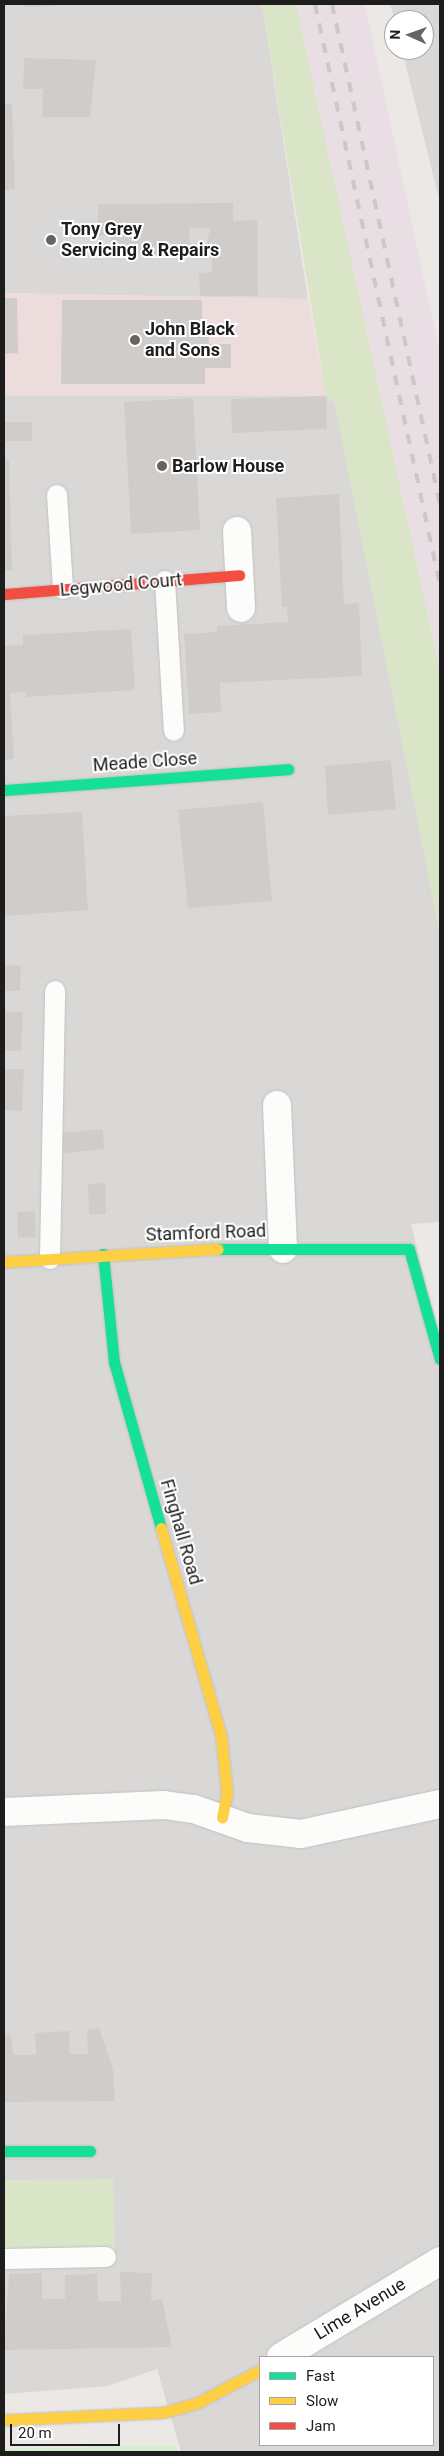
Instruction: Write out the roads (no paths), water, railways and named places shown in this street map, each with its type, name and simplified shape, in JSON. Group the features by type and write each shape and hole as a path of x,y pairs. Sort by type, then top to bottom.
{"street":[{"path":"237,532 240,608"},
{"name":"Legwood Court","path":"4,594 239,575"},
{"name":"Meade Close","path":"4,790 288,769"},
{"path":"277,1104 283,1249"},
{"name":"Stamford Road","path":"4,1262 103,1254 283,1249 409,1249 440,1359"},
{"name":"Finghall Road","path":"103,1254 114,1362 221,1736 227,1792 222,1818"},
{"path":"4,1812 136,1804 194,1809 248,1828 301,1834 440,1804"},
{"path":"4,2151 90,2151"},
{"name":"Lime Avenue","path":"283,2356 440,2261"},
{"path":"4,2420 165,2412 199,2402 259,2371"}],"lane":[{"path":"57,495 63,589"},
{"path":"165,581 174,731"},
{"path":"50,1259 55,990"},
{"path":"4,2259 106,2257"}],"railway":[{"path":"315,4 440,585"},
{"path":"332,4 440,504"}],"place":[{"name":"Tony Grey Servicing & Repairs","path":"51,240"},
{"name":"John Black and Sons","path":"135,340"},
{"name":"Barlow House","path":"162,466"}]}
